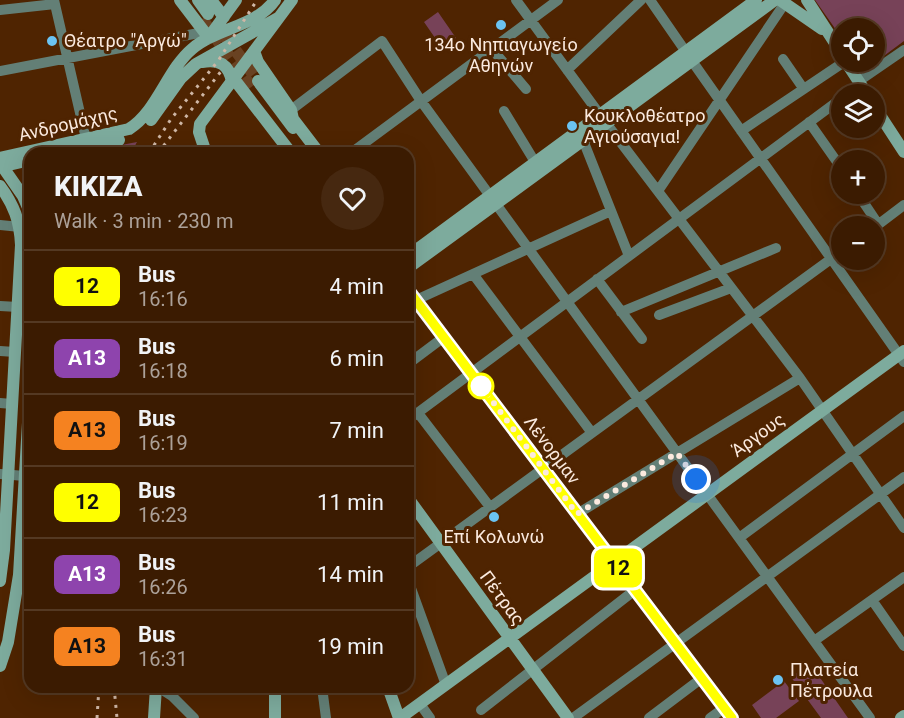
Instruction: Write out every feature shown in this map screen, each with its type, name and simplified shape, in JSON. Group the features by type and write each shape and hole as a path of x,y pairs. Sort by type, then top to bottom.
{"main road":[{"path":"180,0 206,26"},
{"path":"188,0 206,26"},
{"path":"198,0 206,26"},
{"path":"211,0 224,17"},
{"path":"206,26 224,17 236,0"},
{"path":"206,26 264,11 275,0"},
{"path":"204,147 199,128 292,0"},
{"path":"414,263 536,162 603,119 689,56 756,0"},
{"path":"807,0 831,38"},
{"path":"689,56 780,1 828,33"},
{"name":"Ανδρομάχης","path":"79,147 132,136 141,131 181,78 196,64 278,18"},
{"name":"Ανδρομάχης","path":"70,147 86,138 119,132 136,124 182,58 195,46 206,26"},
{"path":"254,51 255,83 288,147"},
{"path":"196,64 212,61 222,63 228,68 233,81"},
{"path":"233,81 255,83 291,110 293,119 314,147"},
{"path":"255,83 296,147"},
{"path":"255,83 307,147"},
{"path":"414,252 583,140 603,119"},
{"path":"885,123 904,152"},
{"name":"Ανδρομάχης","path":"1,164 24,159"},
{"name":"Ανδρομάχης","path":"1,164 24,161"},
{"path":"1,164 24,200"},
{"path":"18,188 24,167"},
{"path":"0,186 14,208 20,227 15,352 6,404 0,581"},
{"name":"Λένορμαν","path":"414,298 728,713"},
{"name":"Άργους","path":"399,718 822,411 902,356"},
{"path":"0,666 2,651 8,642 21,551 24,495"},
{"name":"Πέτρας","path":"414,506 568,718"},
{"path":"154,718 156,693"},
{"path":"274,693 275,718"},
{"path":"390,693 399,718"}],"street":[{"path":"516,0 603,119 800,378 904,528"},
{"path":"359,147 558,0"},
{"path":"567,70 640,0"},
{"path":"414,563 831,258 650,0"},
{"path":"658,191 720,99 780,1"},
{"path":"0,10 54,2 86,138"},
{"path":"0,71 206,26"},
{"path":"291,110 382,41 421,101 870,718"},
{"path":"492,49 526,89"},
{"path":"864,84 904,50"},
{"path":"783,58 803,88"},
{"path":"741,131 831,71"},
{"path":"414,415 831,106"},
{"path":"504,111 536,162"},
{"path":"809,122 831,153"},
{"path":"583,140 629,256"},
{"path":"885,220 904,206"},
{"path":"416,300 611,211"},
{"path":"0,225 20,227"},
{"path":"621,312 776,248"},
{"path":"840,270 902,356"},
{"path":"473,274 592,433"},
{"path":"597,279 642,339"},
{"path":"659,315 731,288"},
{"path":"0,306 18,308"},
{"path":"414,360 444,337"},
{"path":"0,351 15,352"},
{"path":"577,514 800,378"},
{"path":"418,412 490,507"},
{"path":"739,538 904,416"},
{"path":"4,474 24,476"},
{"path":"573,718 904,477"},
{"path":"2,550 21,551"},
{"path":"814,641 904,576"},
{"path":"481,710 635,590"},
{"path":"414,597 446,685"},
{"path":"872,600 904,645"},
{"path":"649,718 702,678"},
{"path":"167,693 194,718"},
{"path":"323,693 326,718"},
{"path":"420,704 430,718"},
{"path":"710,718 728,713"}],"shaded area":[{"path":"815,0 904,0 904,41 885,55 885,18 831,18 831,23"},
{"path":"438,12 456,38 442,48 424,22"},
{"path":"137,142 134,147 111,147"},
{"path":"808,665 814,669 848,718 821,718 791,677"},
{"path":"784,681 799,701 776,718 761,718 752,705"}],"tunnel":[{"path":"202,19 253,89"},
{"path":"225,36 258,81"}],"railway":[{"path":"153,147 171,119 218,61 257,0"},
{"path":"163,147 222,70"},
{"path":"97,718 99,693"},
{"path":"115,693 117,718"}],"bus line":[{"name":"12","path":"414,298 732,718"}],"place":[{"name":"134ο Νηπιαγωγείο Αθηνών","path":"501,25"},
{"name":"Θέατρο \"Αργώ\"","path":"52,41"},
{"name":"Κουκλοθέατρο Αγιούσαγια!","path":"572,126"},
{"name":"Επί Κολωνώ","path":"494,517"},
{"name":"Πλατεία Πέτρουλα","path":"778,680"}],"route":[{"path":"481,386 577,514 677,453 696,479"}]}
